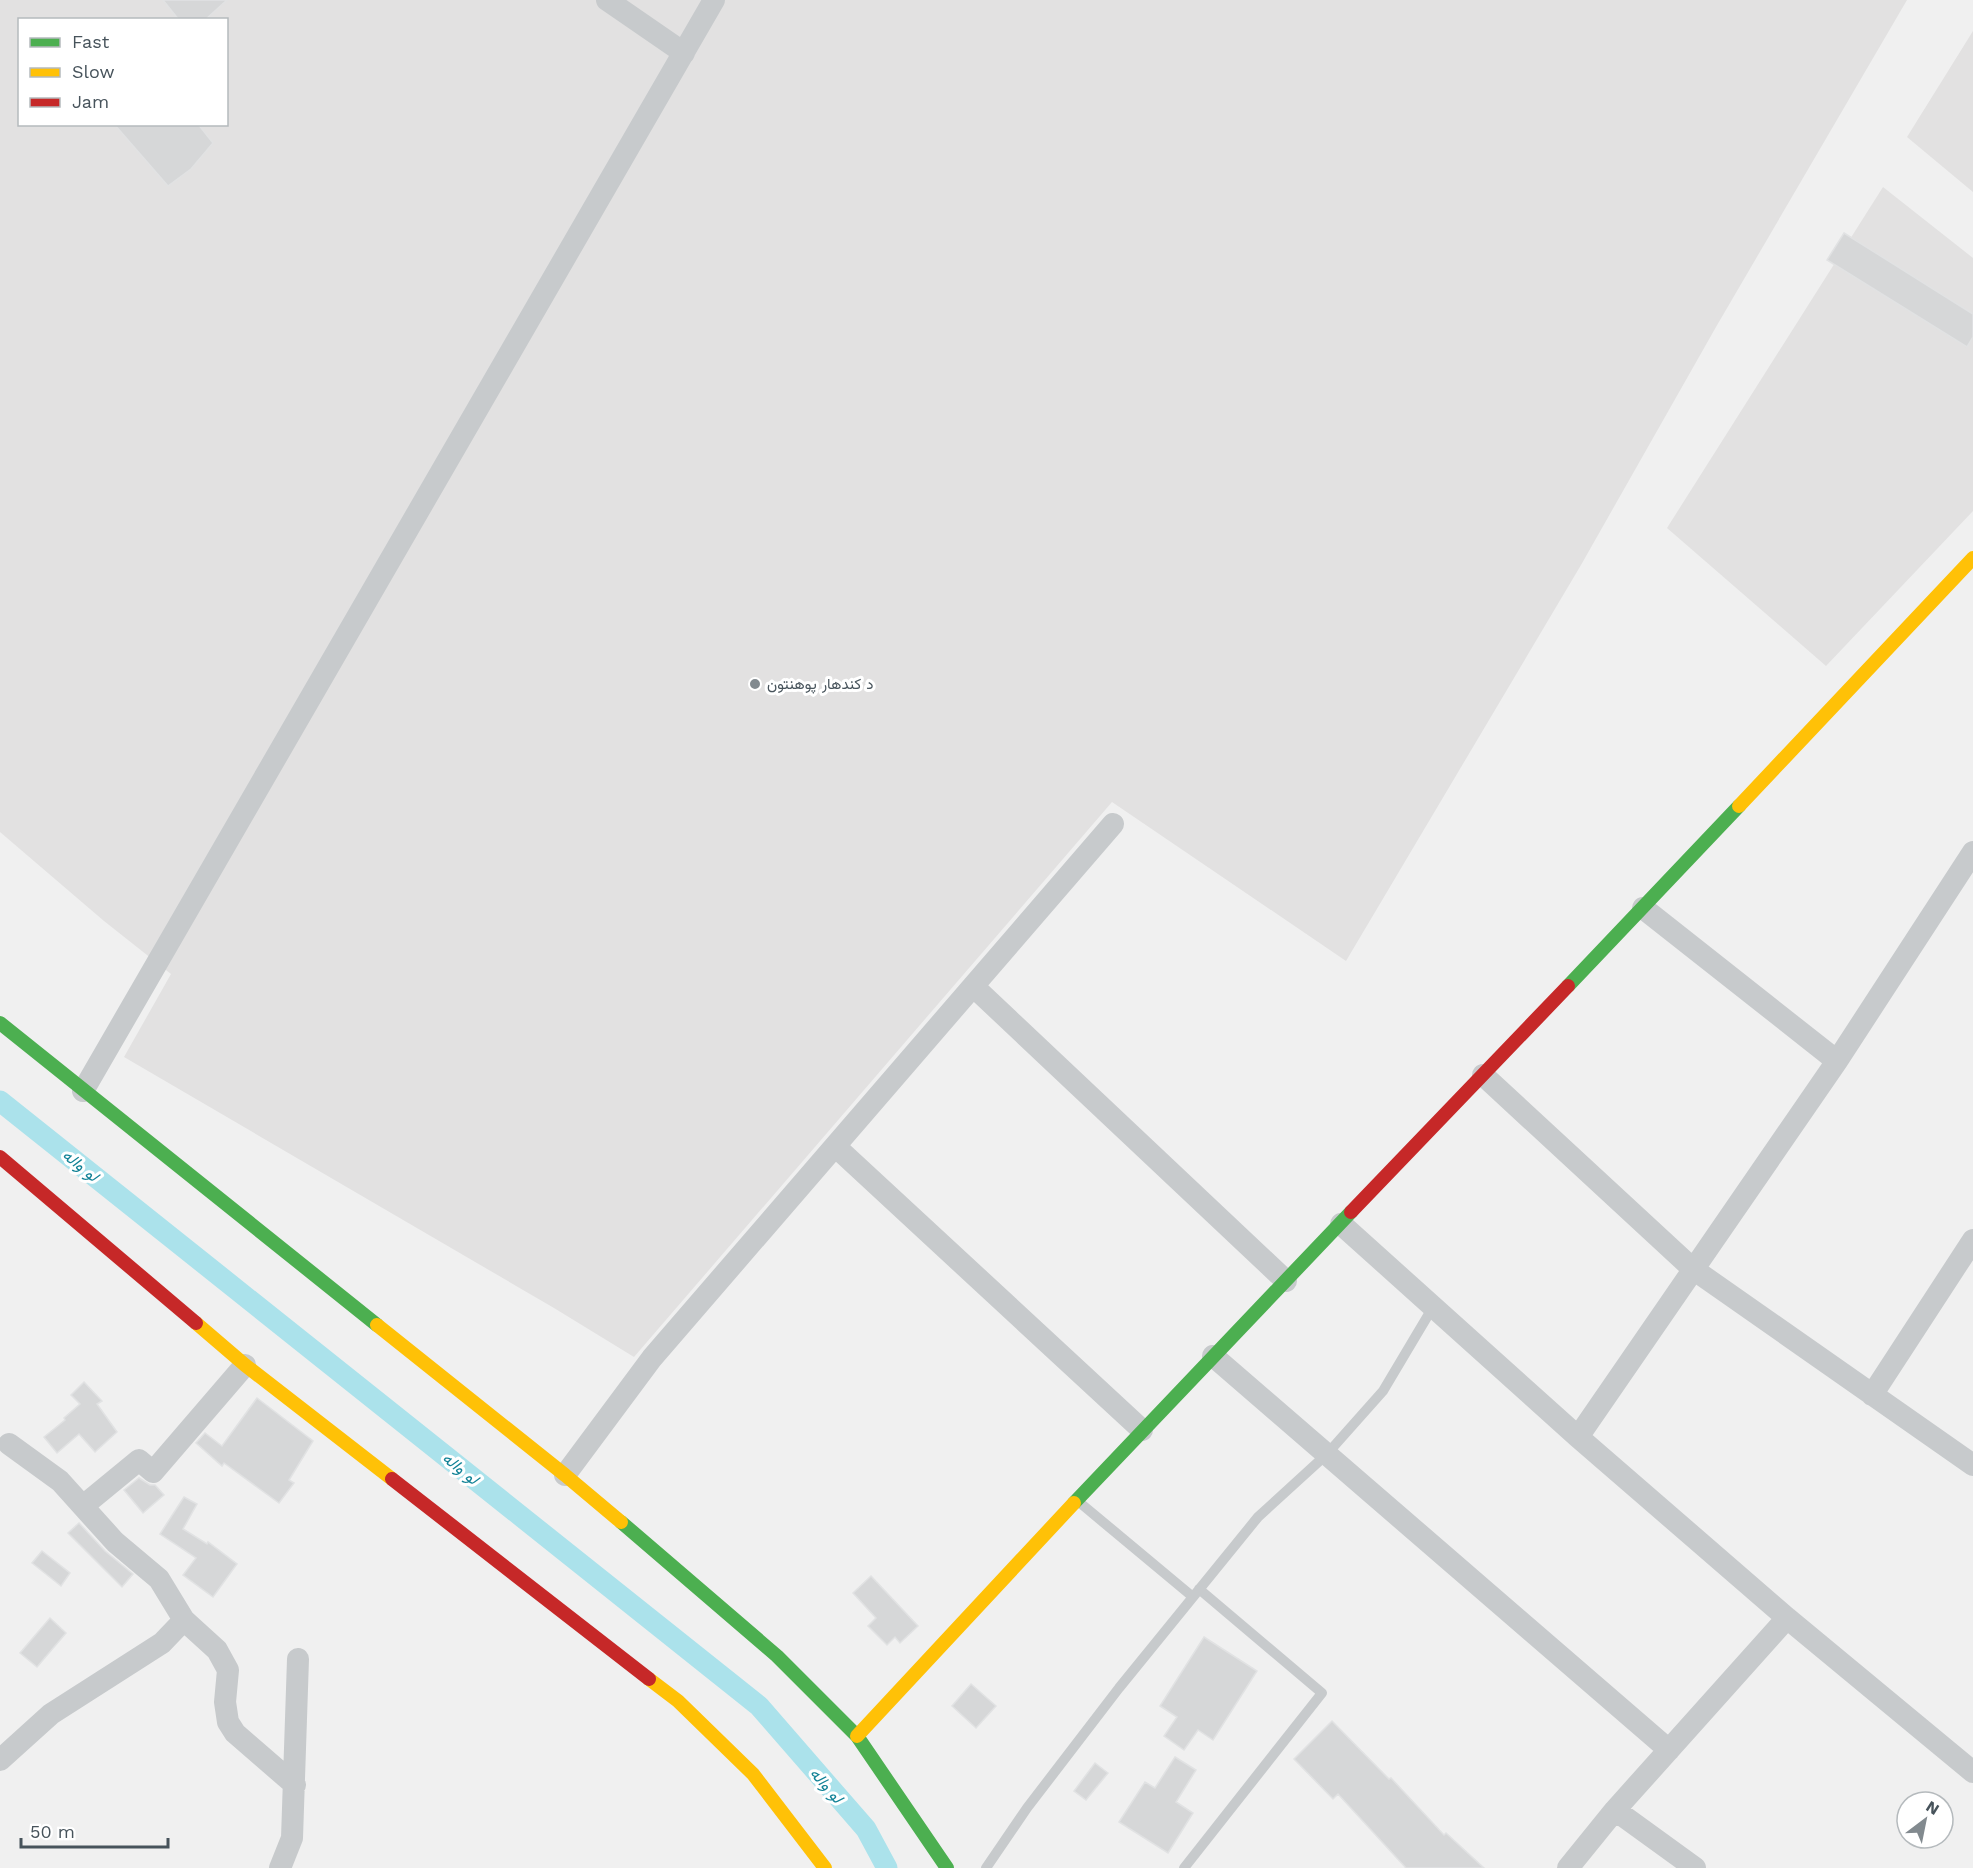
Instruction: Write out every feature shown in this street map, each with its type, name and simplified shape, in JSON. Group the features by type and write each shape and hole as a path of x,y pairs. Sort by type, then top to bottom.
{"street":[{"path":"607,0 684,53"},
{"path":"83,1091 714,0"},
{"path":"857,1736 1142,1430 1643,908 1973,558"},
{"path":"565,1475 652,1358 1113,824"},
{"path":"1578,1437 1838,1061 1973,852"},
{"path":"1643,908 1838,1061"},
{"path":"973,986 1286,1281"},
{"path":"0,1023 565,1475 777,1656 857,1736 947,1868"},
{"path":"1483,1075 1693,1269 1973,1465"},
{"path":"835,1146 1142,1430"},
{"path":"3,1164 245,1365 678,1701 753,1774 825,1868"},
{"path":"1341,1224 1578,1437 1787,1618 1973,1772"},
{"path":"1872,1395 1973,1240"},
{"path":"1213,1356 1669,1750"},
{"path":"82,1506 138,1460 153,1472 245,1365"},
{"path":"9,1444 60,1481 115,1542 159,1579 183,1620 217,1650 228,1670 225,1702 228,1722 235,1733 295,1785"},
{"path":"1568,1868 1616,1810 1787,1618"},
{"path":"0,1760 51,1714 162,1643 183,1620"},
{"path":"280,1868 292,1838 298,1659"},
{"path":"1616,1810 1695,1868"}],"lane":[{"path":"986,1868 1112,1697 1258,1517 1327,1454 1383,1391 1433,1307"},
{"path":"1077,1500 1322,1692 1184,1868"}],"shaded area":[{"name":"د کندهار پوهنتون","path":"0,0 1907,0 1716,327 1581,565 1346,961 1112,802 634,1357 124,1057 171,974 104,921 0,832"},
{"path":"1973,31 1973,192 1907,137"},
{"path":"1883,187 1973,258 1973,511 1826,666 1667,528"}],"building":[{"path":"163,0 227,0 207,18 177,18"},
{"path":"116,126 200,126 213,143 191,169 168,186"},
{"path":"1844,233 1973,314 1973,337 1967,347 1827,260"},
{"path":"84,1382 102,1401 97,1404 117,1432 95,1452 79,1434 57,1453 44,1437 80,1404 71,1395"},
{"path":"257,1398 313,1441 289,1480 294,1483 279,1503 224,1463 222,1466 196,1443 205,1433 222,1446"},
{"path":"139,1478 150,1485 155,1485 164,1495 143,1513 124,1490"},
{"path":"184,1497 197,1504 183,1529 207,1544 208,1542 237,1564 213,1597 183,1575 196,1558 160,1534"},
{"path":"79,1523 105,1551 133,1574 122,1587 68,1533"},
{"path":"42,1551 70,1573 61,1586 32,1563"},
{"path":"871,1576 918,1626 900,1643 895,1637 887,1645 868,1626 876,1618 853,1593"},
{"path":"50,1618 66,1633 37,1667 20,1653"},
{"path":"1204,1637 1257,1671 1213,1740 1198,1730 1184,1750 1164,1736 1177,1717 1160,1706"},
{"path":"971,1684 996,1706 976,1728 952,1706"},
{"path":"1332,1721 1389,1779 1391,1778 1444,1835 1446,1833 1484,1868 1406,1868 1338,1794 1333,1799 1294,1759"},
{"path":"1175,1757 1196,1770 1176,1802 1193,1813 1168,1853 1119,1822 1145,1782 1155,1788"},
{"path":"1095,1763 1108,1773 1086,1800 1074,1791"}],"waterway":[{"name":"لو واله","path":"0,1101 759,1706 866,1829 887,1868"}],"traffic: fast":[{"path":"1568,986 1739,806"},
{"path":"0,1023 377,1325"},
{"path":"1074,1503 1351,1212"},
{"path":"621,1522 777,1656 857,1736 947,1868"}],"traffic: slow":[{"path":"1739,806 1973,558"},
{"path":"196,1323 245,1365 392,1479"},
{"path":"377,1325 621,1522"},
{"path":"857,1736 1074,1503"},
{"path":"649,1679 678,1701 753,1774 825,1868"}],"traffic: jam":[{"path":"1351,1212 1568,986"},
{"path":"0,1157 196,1323"},
{"path":"392,1479 649,1679"}],"place":[{"name":"د کندهار پوهنتون","path":"755,684"}]}
